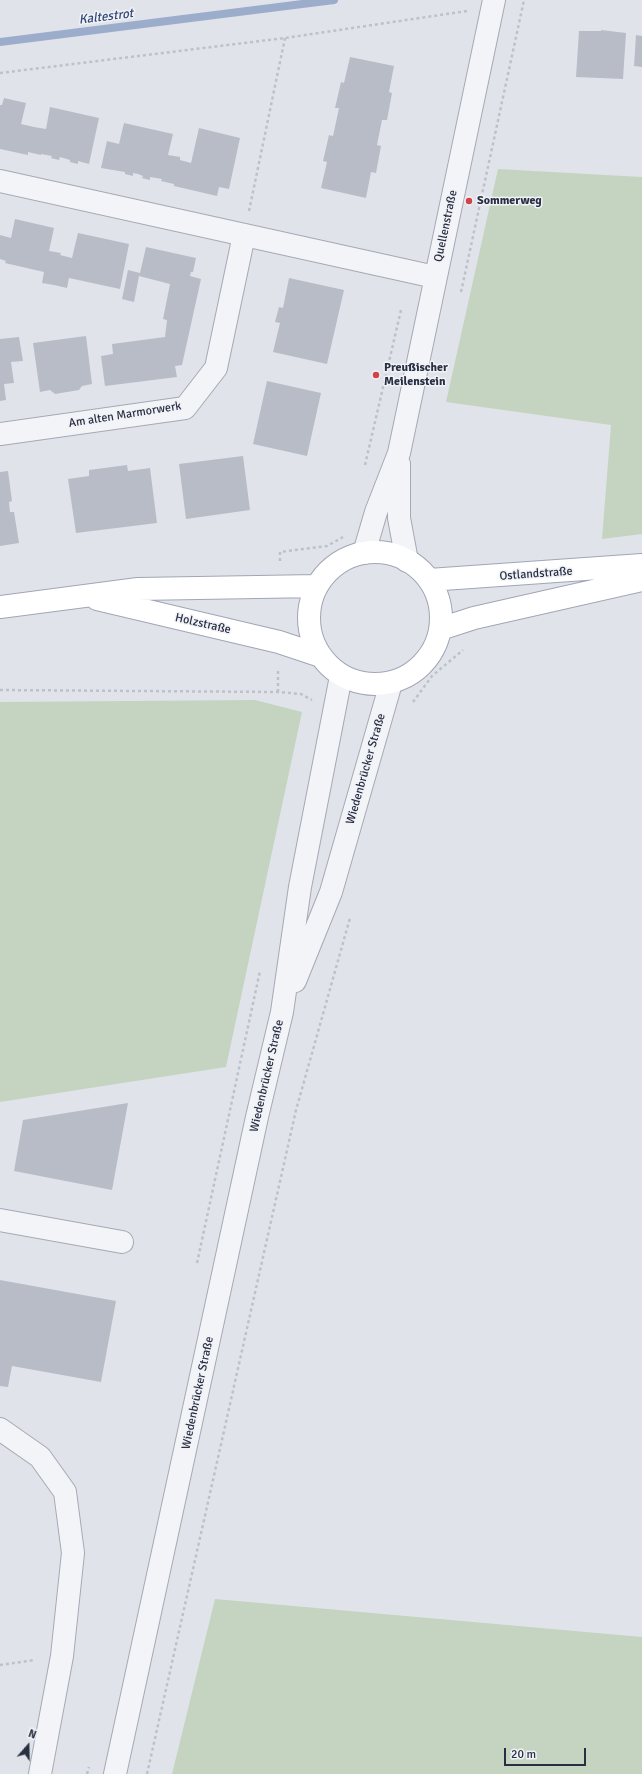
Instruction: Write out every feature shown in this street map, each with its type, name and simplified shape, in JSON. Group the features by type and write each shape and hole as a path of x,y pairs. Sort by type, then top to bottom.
{"main road":[{"path":"364,553 394,555 407,561 429,580 440,604 440,629 436,644 418,669 391,683 365,684 341,676 330,667 321,656 312,640 309,622 310,603 317,586 326,574 337,564 350,557 364,553"},
{"name":"Ostlandstraße","path":"429,580 642,566"},
{"name":"Ostlandstraße","path":"440,629 474,618 642,580"},
{"name":"Holzstraße","path":"0,607 138,589 317,586"},
{"name":"Holzstraße","path":"85,596 279,642 321,656"}],"street":[{"name":"Quellenstraße","path":"364,553 376,512 399,453 492,9"},
{"path":"0,181 435,278"},
{"name":"Am alten Marmorwerk","path":"0,434 185,408 216,368 244,235"},
{"name":"Quellenstraße","path":"399,453 399,518 407,561"},
{"name":"Wiedenbrücker Straße","path":"115,1774 257,1116 282,1012 300,887 341,676"},
{"name":"Wiedenbrücker Straße","path":"282,1012 331,892 391,683"},
{"path":"0,1220 122,1242"},
{"path":"0,1429 40,1457 65,1492 73,1553 62,1656 40,1774"}],"path":[{"path":"460,294 524,0"},
{"path":"0,74 285,38 466,11 492,9"},
{"path":"244,235 285,38"},
{"path":"411,705 432,676 465,648"},
{"path":"0,690 278,692 301,694 318,704"},
{"path":"147,1774 296,1110 352,910"},
{"path":"197,1266 261,969"},
{"path":"0,1665 62,1656"},
{"path":"87,1774 89,1766"}],"green space":[{"path":"498,169 642,177 642,534 602,539 611,425 446,402"},
{"path":"255,700 302,712 226,1067 0,1102 0,702"},
{"path":"215,1599 642,1637 642,1774 172,1774"}],"building":[{"path":"601,30 626,33 623,79 576,77 579,31"},
{"path":"636,35 642,36 642,67 634,66"},
{"path":"350,57 394,66 389,92 392,93 387,120 382,120 377,145 381,146 376,173 371,172 366,198 321,188 327,162 323,161 329,135 333,136 339,108 335,108 341,82 344,83"},
{"path":"4,98 26,103 21,124 34,127 46,129 50,107 99,118 89,164 78,161 78,164 60,157 59,160 51,158 52,156 28,152 28,155 0,149 0,105 2,105"},
{"path":"124,123 173,134 168,155 180,157 180,160 191,163 199,128 240,138 229,189 219,187 217,196 174,186 174,184 161,181 162,179 150,177 150,180 142,178 143,176 138,174 133,173 133,176 125,174 125,172 101,168 107,141 119,144"},
{"path":"15,219 54,228 49,251 61,253 60,255 72,258 78,233 129,244 120,289 69,278 67,288 42,283 44,272 5,263 6,261 0,259 0,235 11,238"},
{"path":"146,247 196,258 193,272 191,272 190,276 201,279 182,365 175,366 177,377 105,386 101,356 113,354 112,344 165,337 167,320 163,319 170,284 139,276 134,302 122,299 128,270 140,273"},
{"path":"289,278 344,290 327,364 273,352 280,323 275,322 279,307 283,308"},
{"path":"86,336 92,384 82,386 79,390 55,394 50,390 40,392 33,343"},
{"path":"19,337 23,361 11,362 14,383 4,384 6,400 0,401 0,339"},
{"path":"267,381 321,393 307,456 253,444"},
{"path":"243,456 250,510 186,519 179,464"},
{"path":"127,465 128,471 150,468 157,523 76,533 68,479 89,476 89,470"},
{"path":"8,471 12,501 9,502 10,512 14,512 19,543 0,546 0,472"},
{"path":"128,1103 112,1190 14,1171 23,1120"},
{"path":"0,1280 116,1301 101,1382 12,1366 8,1387 0,1386"}],"waterway":[{"name":"Kaltestrot","path":"0,42 334,0"}],"place":[{"name":"Sommerweg","path":"469,201"},
{"name":"Preußischer Meilenstein","path":"376,375"}]}
